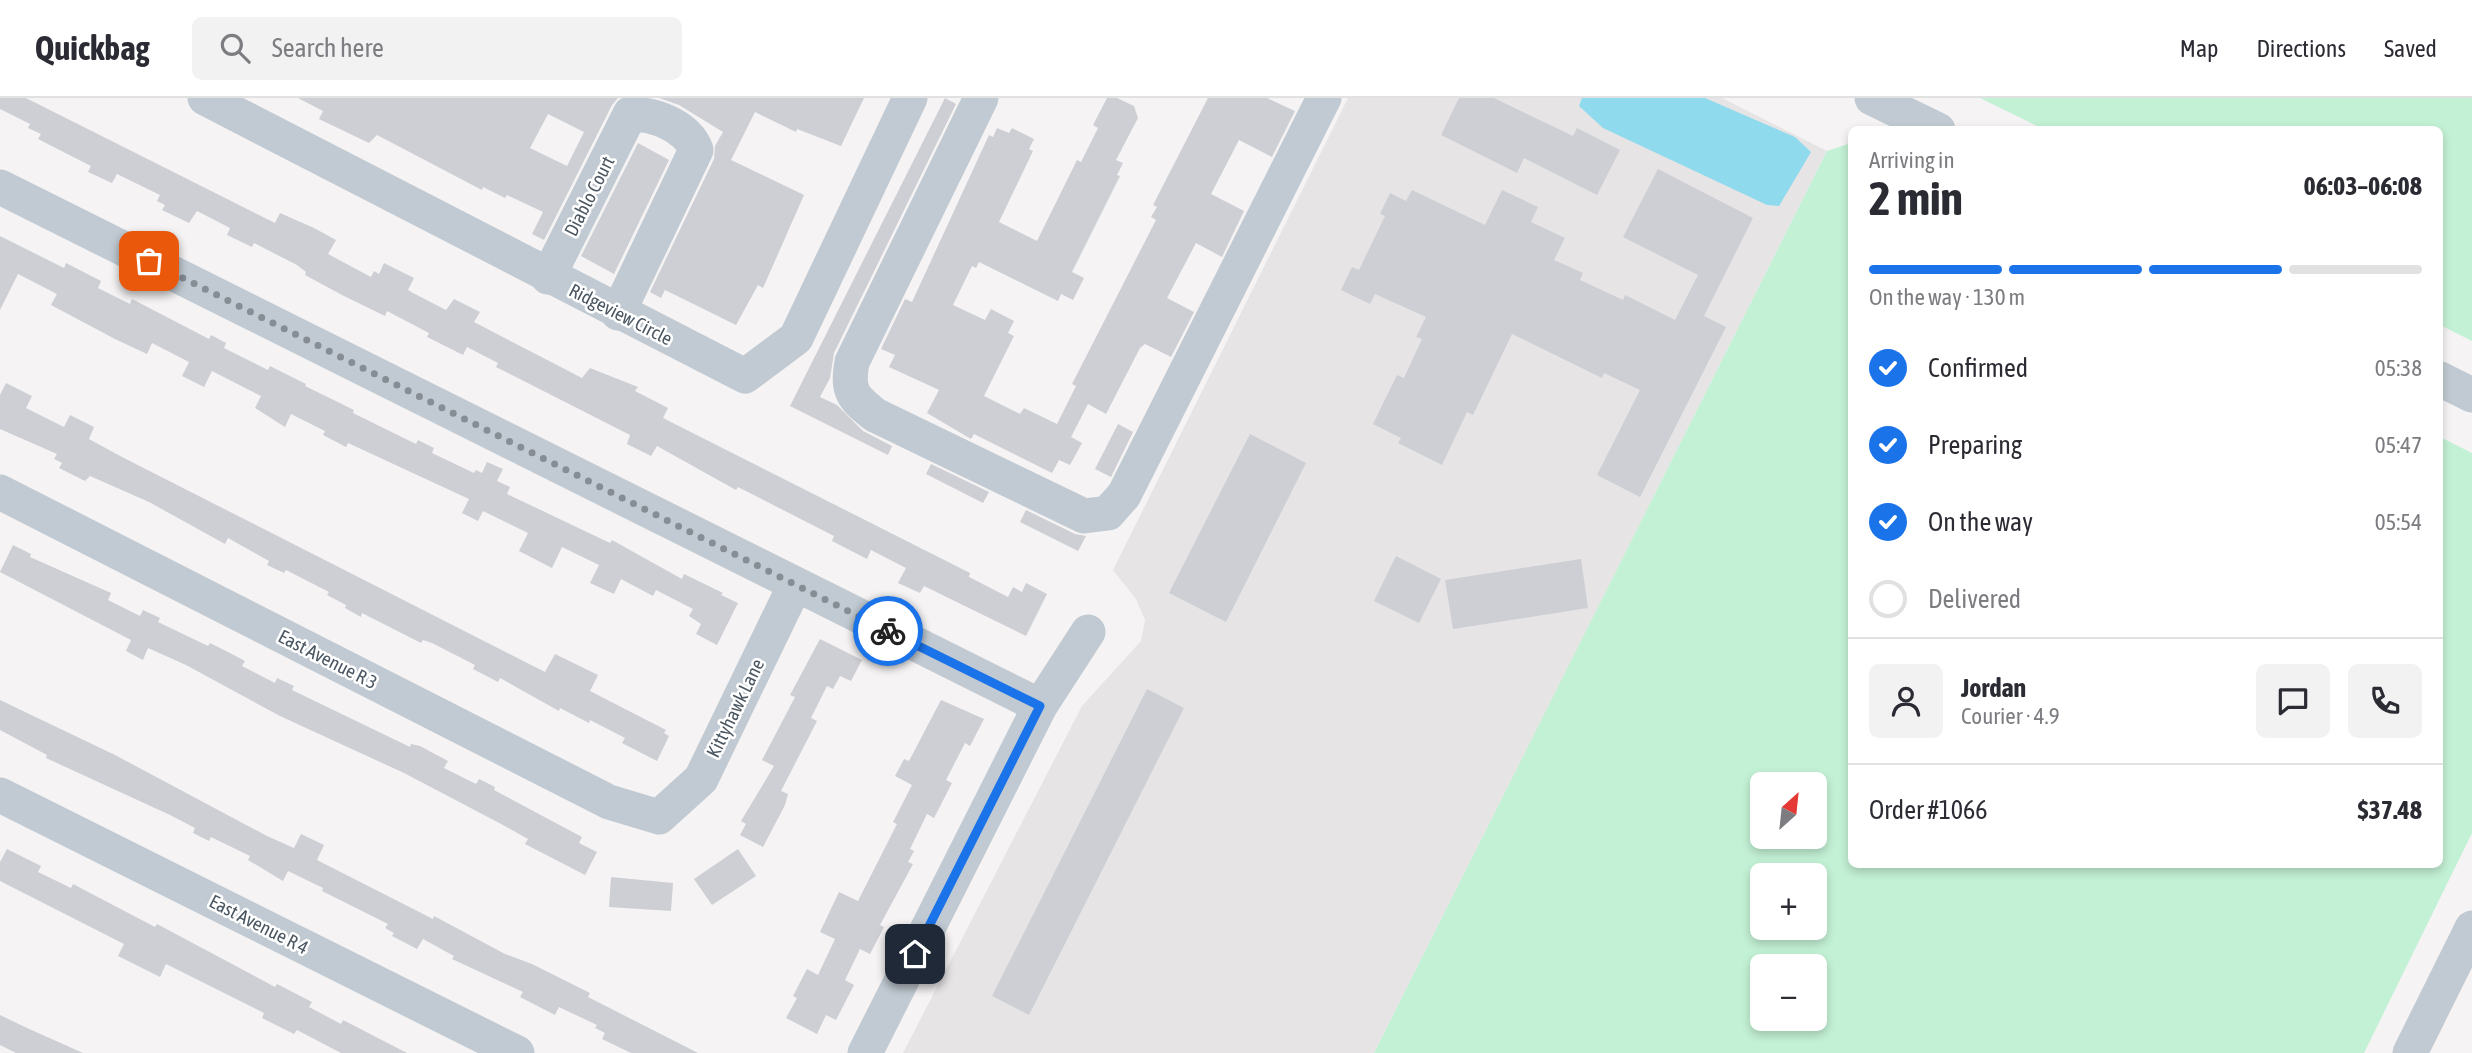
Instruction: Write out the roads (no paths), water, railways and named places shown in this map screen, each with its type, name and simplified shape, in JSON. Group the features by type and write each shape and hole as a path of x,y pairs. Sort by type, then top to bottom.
{"street":[{"name":"Ridgeview Circle","path":"205,98 548,277 745,376 796,338 910,98"},
{"path":"981,98 852,362 849,384 858,401 875,415 1084,516 1108,513 1124,495 1324,98"},
{"path":"1872,98 1930,126"},
{"name":"Diablo Court","path":"548,277 630,114 644,114 673,124 692,140 696,150 618,313"},
{"path":"0,187 1040,706"},
{"path":"2443,380 2472,395"},
{"name":"East Avenue R 3","path":"0,492 610,802 659,817"},
{"name":"Kittyhawk Lane","path":"659,817 701,779 795,585"},
{"path":"865,1053 1040,706 1088,632"},
{"name":"East Avenue R 4","path":"0,795 517,1053"},
{"path":"2410,1053 2472,928"}],"water":[{"path":"1582,98 1705,98 1795,137 1811,152 1779,206 1767,205 1603,128 1579,106"}]}
